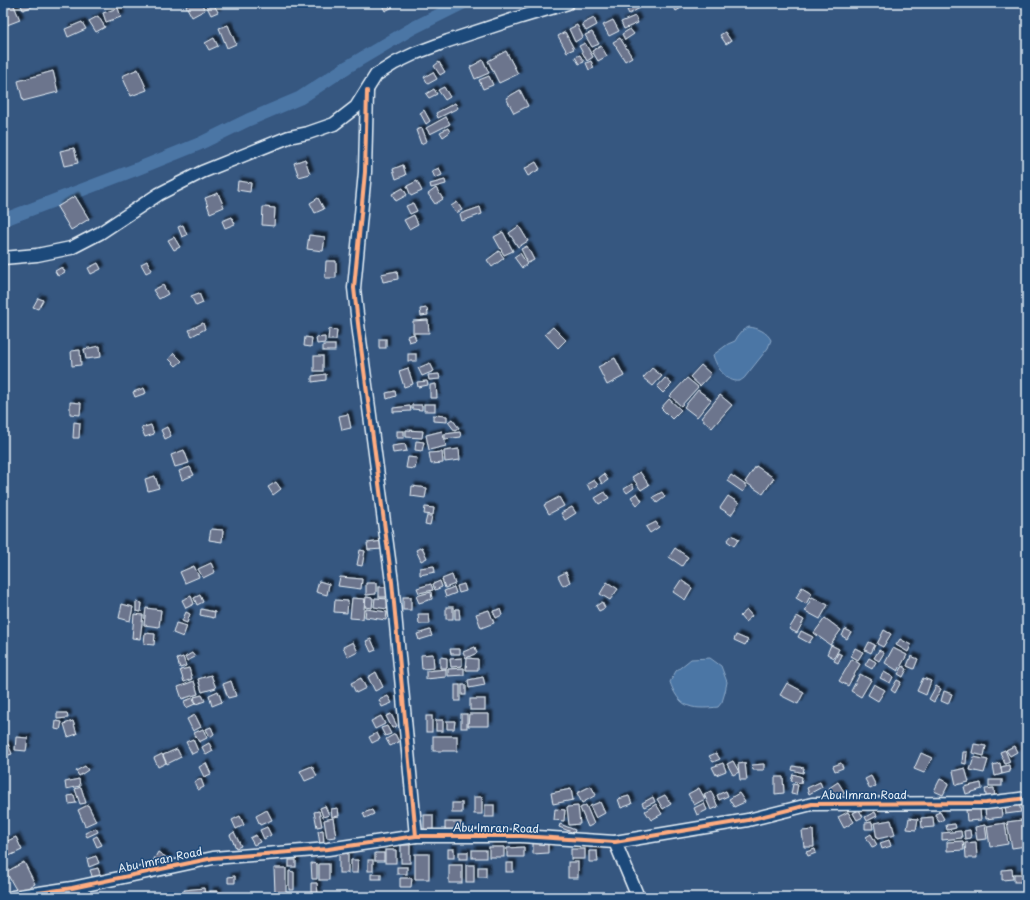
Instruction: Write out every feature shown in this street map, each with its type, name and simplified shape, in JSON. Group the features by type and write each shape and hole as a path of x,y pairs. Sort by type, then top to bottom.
{"street":[{"path":"3,258 37,255 71,248 100,233 159,194 202,172 289,137 308,133 334,124 356,106 376,75 395,63 448,41 568,3"},
{"path":"366,91 365,172 354,288 392,582 416,836"},
{"name":"Abu Imran Road","path":"13,897 72,888 213,858 328,849 416,836 521,836 615,842 748,820 812,804 986,803 1027,798"},
{"path":"615,842 638,897"}],"water":[{"path":"749,327 762,331 771,340 768,348 745,377 740,381 735,381 726,377 722,373 713,355 728,344 735,341 743,330"},
{"path":"710,658 721,666 727,682 722,702 718,707 711,708 695,708 685,704 677,696 670,682 676,671 691,659"}],"building":[{"path":"13,3 20,20 7,25 3,14 3,6"},
{"path":"20,3 39,3 39,4 23,10"},
{"path":"192,3 201,3 205,10 192,17 186,6"},
{"path":"205,3 213,3 218,12 211,15"},
{"path":"381,3 391,3 393,7 385,11"},
{"path":"671,3 690,3 676,11"},
{"path":"638,4 640,8 629,14 627,10"},
{"path":"118,8 121,17 106,22 103,13"},
{"path":"98,16 105,27 96,32 89,21"},
{"path":"635,16 638,23 624,29 621,22"},
{"path":"594,18 597,25 586,31 582,24"},
{"path":"613,20 619,31 609,36 603,25"},
{"path":"82,22 86,29 68,37 65,29"},
{"path":"228,25 236,44 227,48 219,28"},
{"path":"577,25 583,37 575,42 569,29"},
{"path":"630,29 634,34 625,40 622,34"},
{"path":"565,32 574,49 567,52 558,36"},
{"path":"592,32 599,44 592,47 585,35"},
{"path":"725,32 731,41 726,44 720,35"},
{"path":"214,38 218,46 209,50 205,43"},
{"path":"620,38 632,57 625,61 613,42"},
{"path":"585,43 593,57 587,61 579,46"},
{"path":"601,46 607,56 598,61 592,51"},
{"path":"506,51 518,74 499,83 488,61"},
{"path":"580,55 584,62 579,64 575,57"},
{"path":"483,60 489,73 475,79 470,67"},
{"path":"591,61 594,68 589,70 586,63"},
{"path":"439,62 445,72 440,75 434,66"},
{"path":"138,69 147,90 131,96 122,76"},
{"path":"53,71 58,92 23,101 18,81"},
{"path":"433,72 437,79 428,84 424,77"},
{"path":"489,76 493,85 483,89 479,80"},
{"path":"444,87 450,97 445,100 438,90"},
{"path":"434,89 437,94 429,98 426,94"},
{"path":"520,90 528,106 514,113 506,98"},
{"path":"455,103 458,108 438,118 436,113"},
{"path":"424,110 430,121 426,124 420,113"},
{"path":"446,117 450,124 430,134 426,128"},
{"path":"422,128 427,141 421,144 416,130"},
{"path":"448,128 450,132 443,137 440,132"},
{"path":"74,148 78,163 64,166 60,151"},
{"path":"305,159 310,174 299,177 294,163"},
{"path":"536,162 540,169 528,176 524,169"},
{"path":"403,165 406,175 396,179 393,169"},
{"path":"439,168 442,175 435,178 432,171"},
{"path":"445,180 446,184 431,188 430,184"},
{"path":"238,181 251,183 250,192 237,190"},
{"path":"417,181 422,191 411,196 407,186"},
{"path":"403,188 407,195 396,201 392,194"},
{"path":"436,188 443,199 435,204 428,194"},
{"path":"218,193 224,207 210,213 205,198"},
{"path":"75,196 89,219 71,230 57,207"},
{"path":"318,198 324,209 315,213 310,203"},
{"path":"457,202 462,210 456,213 451,206"},
{"path":"413,203 417,211 410,214 406,206"},
{"path":"263,207 275,208 274,226 262,225"},
{"path":"480,207 482,214 462,221 460,214"},
{"path":"414,215 418,224 409,229 404,220"},
{"path":"232,217 235,224 225,228 222,221"},
{"path":"183,225 187,235 182,237 178,227"},
{"path":"519,226 528,241 518,247 509,233"},
{"path":"503,232 513,251 504,255 494,237"},
{"path":"309,235 325,237 323,251 307,249"},
{"path":"174,237 180,247 174,250 168,240"},
{"path":"527,246 534,260 528,263 521,249"},
{"path":"499,251 504,258 492,267 487,260"},
{"path":"520,253 527,264 522,268 514,257"},
{"path":"147,261 152,270 146,273 141,264"},
{"path":"326,261 336,261 336,278 325,278"},
{"path":"98,263 101,269 91,274 88,268"},
{"path":"62,267 65,272 58,276 55,271"},
{"path":"397,271 398,279 383,282 381,274"},
{"path":"163,285 168,294 159,299 153,290"},
{"path":"199,293 203,303 196,306 191,296"},
{"path":"38,298 43,300 38,309 33,307"},
{"path":"427,308 428,315 421,316 420,309"},
{"path":"428,320 429,333 413,333 413,321"},
{"path":"203,323 205,329 192,336 189,330"},
{"path":"553,327 566,340 558,348 545,334"},
{"path":"329,329 337,330 336,340 328,340"},
{"path":"414,334 416,340 409,342 407,336"},
{"path":"305,337 312,338 311,347 304,346"},
{"path":"325,337 325,343 317,344 316,338"},
{"path":"379,339 386,339 386,348 379,348"},
{"path":"323,345 335,345 335,351 323,351"},
{"path":"100,346 101,357 86,359 84,349"},
{"path":"80,350 81,365 72,366 71,351"},
{"path":"174,353 182,361 176,366 169,359"},
{"path":"408,354 416,354 416,361 408,361"},
{"path":"314,356 323,356 323,371 314,371"},
{"path":"615,358 624,376 607,385 598,367"},
{"path":"430,363 434,371 422,376 418,368"},
{"path":"701,365 711,374 700,386 690,377"},
{"path":"408,368 413,384 404,387 399,371"},
{"path":"652,368 662,376 653,386 643,378"},
{"path":"326,374 326,380 312,382 312,376"},
{"path":"439,374 440,379 429,380 428,375"},
{"path":"665,378 672,384 663,393 657,387"},
{"path":"687,378 698,387 681,406 670,396"},
{"path":"427,381 428,385 418,387 417,382"},
{"path":"436,384 437,398 430,398 430,385"},
{"path":"144,388 146,393 135,397 133,392"},
{"path":"698,390 711,400 697,417 684,407"},
{"path":"395,391 396,396 387,399 386,393"},
{"path":"720,395 732,405 712,428 701,418"},
{"path":"669,399 681,410 672,419 661,408"},
{"path":"70,402 81,403 80,415 70,414"},
{"path":"424,404 435,404 435,411 424,411"},
{"path":"412,405 422,405 422,410 412,409"},
{"path":"410,406 411,411 393,412 393,408"},
{"path":"348,414 351,428 342,430 339,416"},
{"path":"433,415 447,416 447,422 433,421"},
{"path":"452,419 459,428 455,431 448,422"},
{"path":"74,422 80,423 79,438 73,438"},
{"path":"151,425 154,434 145,437 141,428"},
{"path":"167,427 171,436 165,439 161,430"},
{"path":"406,430 423,431 422,438 406,437"},
{"path":"397,431 404,431 404,438 397,438"},
{"path":"442,431 446,446 429,450 426,435"},
{"path":"460,432 461,437 445,439 445,434"},
{"path":"416,441 424,442 422,451 415,450"},
{"path":"405,444 407,451 393,453 392,446"},
{"path":"459,449 460,460 445,462 444,451"},
{"path":"184,450 189,463 175,467 171,455"},
{"path":"442,452 443,463 431,464 429,453"},
{"path":"408,457 417,458 415,469 406,468"},
{"path":"756,466 774,478 763,494 745,482"},
{"path":"190,467 194,475 182,480 179,471"},
{"path":"640,472 649,485 641,490 632,477"},
{"path":"604,474 608,480 602,484 599,478"},
{"path":"731,475 747,486 743,492 727,481"},
{"path":"155,476 159,488 148,491 145,479"},
{"path":"594,480 598,485 590,490 587,484"},
{"path":"276,482 281,489 273,495 268,487"},
{"path":"632,484 634,488 627,493 624,489"},
{"path":"412,486 427,488 425,498 411,496"},
{"path":"605,492 609,498 599,504 595,498"},
{"path":"662,492 665,497 657,503 653,497"},
{"path":"637,493 642,501 637,505 631,497"},
{"path":"728,496 739,503 731,515 720,508"},
{"path":"559,497 564,506 549,514 544,505"},
{"path":"425,507 434,508 433,515 424,514"},
{"path":"572,507 576,513 565,520 561,513"},
{"path":"427,516 432,516 430,525 425,524"},
{"path":"656,522 659,527 650,533 646,527"},
{"path":"211,529 223,530 222,542 209,540"},
{"path":"732,535 739,539 734,546 727,541"},
{"path":"383,541 383,549 368,550 367,543"},
{"path":"422,547 427,558 421,561 416,550"},
{"path":"675,548 688,557 682,566 669,557"},
{"path":"360,550 365,551 362,566 357,565"},
{"path":"211,563 215,572 203,578 198,569"},
{"path":"194,566 199,577 185,583 180,572"},
{"path":"434,566 435,572 420,575 420,568"},
{"path":"566,572 570,582 563,586 558,576"},
{"path":"452,575 455,584 445,588 442,579"},
{"path":"340,577 362,579 361,589 338,586"},
{"path":"681,580 692,588 685,600 673,592"},
{"path":"319,581 329,584 327,595 316,592"},
{"path":"440,581 442,587 435,590 433,584"},
{"path":"607,582 618,589 610,600 600,594"},
{"path":"366,583 376,583 376,594 366,595"},
{"path":"431,584 433,590 419,593 417,588"},
{"path":"464,584 466,591 459,593 457,586"},
{"path":"379,587 389,587 389,597 379,597"},
{"path":"454,587 456,593 446,597 444,591"},
{"path":"802,587 812,593 806,604 796,598"},
{"path":"431,592 432,599 419,603 416,596"},
{"path":"200,595 203,602 197,605 194,598"},
{"path":"191,596 194,604 186,608 182,600"},
{"path":"366,597 373,598 372,608 365,607"},
{"path":"403,597 411,597 411,610 403,610"},
{"path":"812,597 828,605 820,619 805,611"},
{"path":"352,598 365,599 363,619 350,618"},
{"path":"375,598 388,599 387,609 374,607"},
{"path":"335,600 348,601 347,613 334,612"},
{"path":"136,602 142,603 141,612 136,611"},
{"path":"602,602 605,608 599,611 596,606"},
{"path":"122,604 133,607 130,621 119,618"},
{"path":"446,607 453,607 453,619 446,619"},
{"path":"146,608 161,610 159,627 144,625"},
{"path":"201,609 215,612 214,618 200,615"},
{"path":"366,609 387,612 386,620 365,617"},
{"path":"455,609 459,609 460,619 455,619"},
{"path":"500,609 502,615 496,618 493,611"},
{"path":"489,610 494,623 481,628 476,614"},
{"path":"747,610 752,616 745,622 740,616"},
{"path":"186,612 190,614 187,623 182,621"},
{"path":"134,614 143,615 140,639 132,638"},
{"path":"418,614 429,614 430,624 419,624"},
{"path":"797,616 804,620 797,633 789,629"},
{"path":"825,618 841,630 830,645 814,633"},
{"path":"176,623 187,626 183,637 173,633"},
{"path":"845,629 851,632 847,639 842,636"},
{"path":"430,630 432,636 419,640 417,634"},
{"path":"884,630 891,634 883,647 877,644"},
{"path":"801,631 813,637 809,643 798,637"},
{"path":"145,633 155,634 154,645 144,644"},
{"path":"736,635 748,640 745,645 734,640"},
{"path":"371,639 376,650 371,652 366,641"},
{"path":"900,639 911,645 908,652 896,645"},
{"path":"353,642 358,652 348,657 343,647"},
{"path":"869,642 875,645 871,653 865,650"},
{"path":"831,645 839,649 834,658 827,654"},
{"path":"475,647 477,653 466,658 463,652"},
{"path":"855,648 863,652 858,660 851,656"},
{"path":"893,648 907,655 898,671 885,663"},
{"path":"450,649 460,649 460,654 451,654"},
{"path":"879,650 884,653 879,661 874,658"},
{"path":"192,653 195,657 187,661 185,657"},
{"path":"838,653 842,655 838,663 834,661"},
{"path":"433,654 434,668 422,669 421,655"},
{"path":"911,656 918,659 914,669 907,666"},
{"path":"183,657 186,666 180,668 177,659"},
{"path":"440,657 447,658 447,668 440,668"},
{"path":"462,658 462,666 451,667 450,659"},
{"path":"467,658 478,659 478,670 466,670"},
{"path":"869,658 876,662 872,669 865,665"},
{"path":"852,659 860,664 848,686 839,681"},
{"path":"903,666 907,669 903,677 898,674"},
{"path":"189,668 192,679 184,682 180,670"},
{"path":"464,668 464,675 448,676 448,669"},
{"path":"446,669 446,677 426,679 426,671"},
{"path":"376,672 383,687 375,691 368,677"},
{"path":"884,672 893,677 890,683 880,678"},
{"path":"860,674 871,680 861,697 851,691"},
{"path":"211,675 216,688 202,692 198,679"},
{"path":"483,677 485,685 469,688 468,680"},
{"path":"361,678 366,688 356,693 351,683"},
{"path":"923,678 931,681 926,695 917,691"},
{"path":"897,680 901,682 895,693 891,690"},
{"path":"194,681 198,694 182,699 178,687"},
{"path":"231,681 236,696 228,698 223,684"},
{"path":"787,683 804,692 798,704 780,695"},
{"path":"874,684 885,690 878,701 868,695"},
{"path":"455,685 460,685 460,701 455,701"},
{"path":"462,685 466,685 466,695 462,695"},
{"path":"936,686 941,689 934,702 929,699"},
{"path":"218,691 222,702 212,706 209,695"},
{"path":"944,691 952,694 948,704 941,701"},
{"path":"202,695 205,701 196,704 194,697"},
{"path":"388,696 392,703 382,707 379,700"},
{"path":"193,698 195,704 186,708 184,701"},
{"path":"470,699 485,699 485,710 470,710"},
{"path":"57,713 67,713 68,718 57,719"},
{"path":"391,714 397,726 392,728 386,716"},
{"path":"461,714 467,714 467,728 461,728"},
{"path":"469,714 489,714 489,726 468,726"},
{"path":"195,715 201,727 193,731 187,719"},
{"path":"381,716 385,724 375,729 371,721"},
{"path":"426,716 432,716 432,732 426,732"},
{"path":"436,720 443,720 443,731 436,731"},
{"path":"56,721 62,722 60,730 55,729"},
{"path":"73,721 77,734 68,737 64,724"},
{"path":"447,721 455,721 454,729 447,729"},
{"path":"387,726 391,734 385,736 381,728"},
{"path":"211,727 214,734 210,737 206,729"},
{"path":"203,729 207,738 199,742 194,733"},
{"path":"377,733 380,739 372,743 369,737"},
{"path":"395,734 399,742 390,746 386,739"},
{"path":"433,736 457,736 457,751 433,751"},
{"path":"16,737 28,738 26,751 15,750"},
{"path":"193,739 198,751 192,754 186,742"},
{"path":"209,743 213,751 206,755 202,747"},
{"path":"8,744 12,754 3,757 3,746"},
{"path":"974,744 986,746 984,756 972,753"},
{"path":"1014,746 1017,752 1010,756 1006,750"},
{"path":"177,749 181,757 167,764 163,755"},
{"path":"1005,750 1010,762 1005,764 1000,752"},
{"path":"963,752 967,752 966,764 962,763"},
{"path":"716,753 720,759 713,762 709,756"},
{"path":"921,753 932,758 924,773 914,769"},
{"path":"162,754 166,763 158,767 154,758"},
{"path":"974,757 988,760 984,773 970,770"},
{"path":"733,761 739,772 733,775 727,764"},
{"path":"206,763 211,774 204,777 199,767"},
{"path":"723,763 726,771 716,775 712,767"},
{"path":"745,763 747,780 740,780 738,764"},
{"path":"841,763 843,768 835,771 833,766"},
{"path":"1000,763 1002,774 995,776 993,765"},
{"path":"764,764 764,770 753,770 752,765"},
{"path":"1009,765 1010,772 1002,774 1001,767"},
{"path":"85,766 88,770 79,776 76,771"},
{"path":"312,766 317,776 305,781 300,771"},
{"path":"793,766 804,768 803,773 792,770"},
{"path":"965,768 969,782 956,785 953,771"},
{"path":"793,774 802,777 801,783 791,781"},
{"path":"871,776 876,786 870,789 865,779"},
{"path":"775,777 783,777 784,793 775,794"},
{"path":"79,779 80,786 66,789 65,782"},
{"path":"201,779 204,787 198,790 194,782"},
{"path":"940,779 949,783 943,795 934,791"},
{"path":"989,780 1002,780 1002,786 989,786"},
{"path":"820,782 822,787 809,794 807,788"},
{"path":"838,782 845,793 836,799 829,788"},
{"path":"981,783 982,789 966,794 964,787"},
{"path":"793,784 798,785 796,795 791,794"},
{"path":"591,786 596,795 582,803 577,793"},
{"path":"81,787 86,803 80,804 75,789"},
{"path":"699,788 705,799 694,805 688,794"},
{"path":"994,788 995,800 987,801 985,789"},
{"path":"571,789 573,800 553,804 551,793"},
{"path":"711,791 718,807 711,810 704,794"},
{"path":"726,791 728,796 719,800 717,795"},
{"path":"739,793 745,802 734,807 729,799"},
{"path":"74,795 76,803 69,804 68,796"},
{"path":"665,795 671,804 663,809 657,799"},
{"path":"629,796 632,804 621,808 618,799"},
{"path":"474,797 482,797 482,814 474,814"},
{"path":"653,797 655,802 644,807 642,803"},
{"path":"600,802 605,813 596,818 590,806"},
{"path":"452,803 462,803 462,813 452,813"},
{"path":"704,803 707,810 697,815 694,808"},
{"path":"1019,803 1021,812 1006,814 1005,805"},
{"path":"656,804 662,814 651,820 645,811"},
{"path":"88,805 96,821 85,826 78,810"},
{"path":"485,805 494,805 494,817 485,817"},
{"path":"586,805 594,824 588,827 580,808"},
{"path":"325,806 329,815 323,817 320,808"},
{"path":"578,806 580,824 569,825 567,807"},
{"path":"1001,807 1002,817 986,819 985,808"},
{"path":"338,808 339,816 332,817 331,809"},
{"path":"555,809 565,810 564,821 554,820"},
{"path":"980,809 981,820 967,821 966,810"},
{"path":"267,810 272,820 260,825 256,816"},
{"path":"372,810 374,814 365,818 363,813"},
{"path":"859,810 863,817 857,820 853,813"},
{"path":"319,811 322,826 317,827 314,812"},
{"path":"848,812 854,822 844,828 838,817"},
{"path":"875,812 877,816 867,821 865,817"},
{"path":"940,812 944,819 939,822 935,814"},
{"path":"424,815 433,815 433,831 424,831"},
{"path":"240,816 244,825 236,829 232,820"},
{"path":"933,817 934,827 922,828 921,818"},
{"path":"333,818 336,837 327,838 324,820"},
{"path":"909,818 918,819 916,830 907,829"},
{"path":"891,820 895,835 877,839 874,823"},
{"path":"1022,820 1026,846 1012,848 1007,822"},
{"path":"445,822 461,822 461,832 445,832"},
{"path":"872,822 873,829 865,829 865,823"},
{"path":"1005,823 1008,844 990,847 987,826"},
{"path":"560,824 575,830 574,833 559,827"},
{"path":"955,824 956,828 947,830 946,825"},
{"path":"985,825 987,839 977,840 975,827"},
{"path":"267,827 271,835 264,839 260,830"},
{"path":"96,828 98,832 87,837 85,833"},
{"path":"323,830 324,844 320,845 318,831"},
{"path":"813,830 814,847 804,847 802,831"},
{"path":"970,830 971,838 965,839 964,831"},
{"path":"961,831 962,838 942,840 942,833"},
{"path":"234,832 241,846 236,848 230,835"},
{"path":"871,834 877,845 872,847 866,837"},
{"path":"256,835 260,842 254,845 250,838"},
{"path":"97,836 102,845 97,847 93,838"},
{"path":"16,837 22,850 7,857 3,848 3,843"},
{"path":"889,840 891,846 882,849 880,843"},
{"path":"963,841 964,850 947,851 947,842"},
{"path":"976,842 977,858 966,858 965,843"},
{"path":"533,843 548,843 548,853 533,854"},
{"path":"401,845 410,845 410,863 401,863"},
{"path":"489,847 504,847 504,857 489,857"},
{"path":"524,847 524,857 507,857 507,848"},
{"path":"448,849 454,849 454,858 448,858"},
{"path":"571,849 585,849 585,859 571,859"},
{"path":"815,849 816,853 808,856 806,852"},
{"path":"385,850 396,850 396,863 385,863"},
{"path":"472,850 486,850 486,858 472,858"},
{"path":"589,851 597,851 598,862 589,862"},
{"path":"158,852 169,859 163,868 153,861"},
{"path":"459,852 468,852 468,859 459,859"},
{"path":"339,853 348,853 348,873 339,873"},
{"path":"375,853 384,853 384,861 375,861"},
{"path":"415,854 429,854 429,879 415,879"},
{"path":"96,856 99,863 89,867 87,859"},
{"path":"289,860 296,860 296,867 289,867"},
{"path":"351,860 358,860 357,873 351,873"},
{"path":"368,860 373,860 373,871 368,871"},
{"path":"24,862 35,884 18,893 6,872"},
{"path":"568,862 578,862 578,878 568,878"},
{"path":"311,863 317,864 317,879 312,879"},
{"path":"506,863 513,863 513,872 506,872"},
{"path":"319,864 329,864 329,880 319,880"},
{"path":"449,865 462,865 462,883 449,883"},
{"path":"466,865 474,865 474,882 466,882"},
{"path":"397,867 407,867 407,874 397,874"},
{"path":"478,867 486,867 486,877 478,877"},
{"path":"98,868 101,877 93,879 90,870"},
{"path":"274,868 286,868 286,892 275,892"},
{"path":"1012,869 1013,879 1002,880 1002,870"},
{"path":"289,871 294,872 294,890 289,890"},
{"path":"371,874 381,874 381,879 371,879"},
{"path":"1014,874 1027,874 1027,882 1014,882"},
{"path":"235,876 235,883 228,883 228,877"},
{"path":"400,878 412,878 411,887 400,887"},
{"path":"311,883 317,883 318,895 311,895"},
{"path":"204,888 205,895 185,897 184,890"},
{"path":"210,891 218,891 218,897 210,897"}],"waterway":[{"path":"3,220 199,144 248,120 300,98 347,67 413,28 463,3"}],"cycle path":[{"path":"367,91 365,172 354,288 392,582 416,836"},
{"path":"13,897 72,888 213,858 328,849 416,836 521,836 615,842 748,820 812,804 986,803 1027,798"}]}
